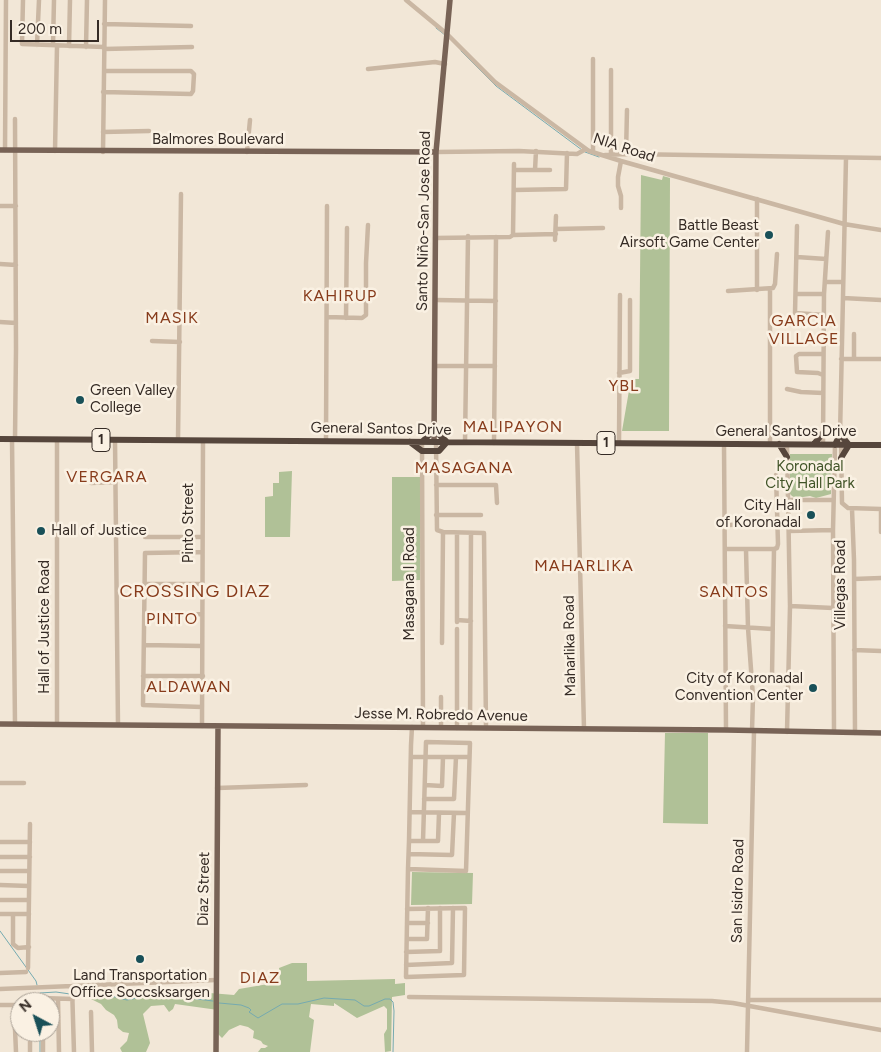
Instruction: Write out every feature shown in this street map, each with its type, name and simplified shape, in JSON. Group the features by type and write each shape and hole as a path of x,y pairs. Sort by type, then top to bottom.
{"highway":[{"path":"410,442 422,451 439,451 447,442 434,430 422,442"},
{"path":"814,444 823,433"},
{"path":"838,445 840,434"},
{"path":"840,434 849,445 841,458"},
{"name":"General Santos Drive","path":"0,439 881,445"},
{"path":"779,444 788,458"}],"main road":[{"name":"Santo Niño-San Jose Road","path":"435,442 436,152 450,0"},
{"name":"Balmores Boulevard","path":"2,150 103,152 436,152"},
{"name":"Jesse M. Robredo Avenue","path":"0,724 441,727 881,733"},
{"name":"Diaz Street","path":"216,1052 218,726"}],"street":[{"path":"2,150 6,0"},
{"path":"23,0 22,44 104,48 192,47"},
{"path":"37,45 38,0"},
{"path":"54,0 54,151"},
{"path":"69,46 70,0"},
{"path":"86,46 87,0"},
{"path":"103,152 105,0"},
{"name":"NIA Road","path":"406,0 447,34 494,82 586,149 620,163 758,199 844,224 881,230"},
{"path":"104,24 191,26"},
{"path":"593,59 593,152"},
{"path":"368,69 435,62 444,64"},
{"path":"103,92 191,94 193,91 194,74 188,70 104,71"},
{"path":"611,70 611,154"},
{"path":"626,154 627,110"},
{"path":"15,119 15,724"},
{"path":"247,152 250,120"},
{"path":"103,132 149,131"},
{"path":"436,152 536,151 579,153 586,149"},
{"path":"535,170 536,151"},
{"path":"514,190 566,189 567,153"},
{"path":"604,155 881,158"},
{"path":"840,434 846,158"},
{"path":"620,163 618,186 621,196 621,208"},
{"path":"513,234 514,164"},
{"path":"514,170 550,170"},
{"path":"178,440 181,194"},
{"path":"757,290 758,199"},
{"path":"0,206 16,206"},
{"path":"326,441 327,206"},
{"path":"556,216 556,234"},
{"path":"327,317 362,318 366,315 368,225"},
{"path":"797,226 795,314 824,315"},
{"path":"346,318 347,228"},
{"path":"435,238 468,236 510,237 513,234 556,234 603,228"},
{"path":"823,445 824,294 828,232"},
{"path":"465,442 468,236"},
{"path":"494,443 496,237"},
{"path":"728,291 770,289 775,285 777,254"},
{"path":"797,257 826,259"},
{"path":"0,264 16,265"},
{"path":"825,282 843,282"},
{"path":"770,289 770,444"},
{"path":"796,294 824,294"},
{"path":"619,443 620,295"},
{"path":"843,298 881,300"},
{"path":"435,300 496,301"},
{"path":"619,374 630,371 630,300"},
{"path":"0,322 16,323"},
{"path":"854,334 854,358"},
{"path":"152,341 180,342"},
{"path":"823,354 799,354 796,356 796,370 798,373 823,374"},
{"path":"841,359 881,358"},
{"path":"435,366 496,366"},
{"path":"787,389 823,393"},
{"name":"Hall of Justice Road","path":"57,439 57,724"},
{"path":"115,440 118,725"},
{"name":"Pinto Street","path":"202,726 203,440"},
{"name":"Masagana I Road","path":"422,442 423,727"},
{"path":"435,442 437,530 457,533 484,533 486,728"},
{"name":"Maharlika Road","path":"577,443 584,729"},
{"path":"724,444 726,730"},
{"path":"787,444 790,606 787,732"},
{"path":"834,732 833,500 838,445"},
{"name":"Villegas Road","path":"838,445 841,458 842,503 845,507 852,508 854,733"},
{"path":"725,549 774,549 778,546 776,475"},
{"path":"91,483 114,482"},
{"path":"436,484 496,485 497,503"},
{"path":"788,500 833,500"},
{"path":"852,508 881,510 881,532"},
{"path":"436,515 481,515"},
{"path":"724,525 778,524"},
{"path":"788,530 833,530"},
{"path":"442,643 443,532"},
{"path":"457,533 457,621 470,620"},
{"path":"470,728 471,533"},
{"path":"145,538 202,537"},
{"path":"772,676 774,549"},
{"name":"San Isidro Road","path":"746,550 748,628 753,697 747,1052"},
{"path":"202,552 145,553 143,705 202,707"},
{"path":"854,579 881,578"},
{"path":"145,584 202,584"},
{"path":"790,606 833,608"},
{"path":"144,616 202,614"},
{"path":"725,626 772,629"},
{"path":"456,629 457,728"},
{"path":"144,645 202,646"},
{"path":"854,650 881,651"},
{"path":"144,676 203,676"},
{"path":"441,697 441,727"},
{"path":"407,909 465,908 464,975 406,977 406,952 408,854 412,727"},
{"path":"408,869 466,871 470,743 426,742 423,841"},
{"path":"411,757 469,757"},
{"path":"425,786 442,786 443,757"},
{"path":"424,799 454,799 456,757"},
{"path":"0,784 24,783"},
{"path":"217,788 306,785"},
{"path":"410,812 467,813"},
{"path":"409,841 438,841 439,813"},
{"path":"408,854 452,855 454,813"},
{"path":"0,973 27,970 30,824"},
{"path":"0,842 30,842"},
{"path":"0,857 30,857"},
{"path":"0,871 30,871"},
{"path":"0,885 29,886"},
{"path":"0,900 29,900"},
{"path":"407,939 427,939 428,908"},
{"path":"406,952 440,951 440,908"},
{"path":"406,965 452,963 453,908"},
{"path":"0,914 29,914"},
{"path":"13,914 13,944 18,948 28,947"},
{"path":"407,923 428,923"},
{"path":"0,989 216,980"},
{"path":"72,986 74,1052"},
{"path":"60,998 73,996"},
{"path":"409,998 703,1000 733,1003 881,1030"},
{"path":"748,1000 881,1000"},
{"path":"92,1012 92,1052"}],"green space":[{"path":"641,175 662,180 663,176 670,178 669,431 622,431 631,379 639,379"},
{"name":"Koronadal City Hall Park","path":"790,454 832,454 831,494 816,498 810,496 796,498 792,496 790,494"},
{"path":"292,471 290,537 265,537 265,497 273,496 273,483 279,483 279,472"},
{"path":"392,477 421,477 420,580 392,581"},
{"path":"665,733 708,733 708,824 663,823"},
{"path":"412,872 473,873 472,904 411,905"},
{"path":"292,963 307,963 307,981 395,979 395,984 405,983 405,995 392,997 391,1051 385,1052 384,1034 387,1029 387,1009 384,1006 357,1018 334,1003 334,1006 311,1004 309,1017 314,1020 310,1052 258,1052 261,1048 268,1046 253,1038 254,1031 248,1027 240,1025 229,1030 222,1038 218,1034 218,1010 175,1004 169,1012 164,1005 151,1006 143,1014 150,1043 146,1052 122,1052 120,1048 127,1041 129,1033 123,1032 118,1028 114,1015 101,1004 85,996 88,992 93,994 106,993 111,998 125,990 129,994 137,990 151,993 166,989 200,988 210,993 234,995 239,989 280,982 279,968"}],"waterway":[{"path":"436,28 445,35"},
{"path":"461,51 496,86 582,150"},
{"path":"585,152 599,157"},
{"path":"0,931 37,985"},
{"path":"60,993 70,994"},
{"path":"74,994 100,997 111,996 127,1000 157,994 213,1001"},
{"path":"219,1003 241,1005 249,1008 251,1010 249,1012 258,1018 282,1004 298,1004 324,998 355,1000 364,1006 369,1006 385,999 390,999 393,1002 394,1011 393,1052"},
{"path":"40,1042 40,1052"}],"place":[{"name":"Battle Beast Airsoft Game Center","path":"769,235"},
{"name":"Green Valley College","path":"80,400"},
{"name":"City Hall of Koronadal","path":"811,515"},
{"name":"Hall of Justice","path":"41,531"},
{"name":"City of Koronadal Convention Center","path":"813,688"},
{"name":"Land Transportation Office Soccsksargen","path":"140,959"}],"district":[{"name":"KAHIRUP","path":"340,296"},
{"name":"MASIK","path":"172,318"},
{"name":"GARCIA VILLAGE","path":"804,330"},
{"name":"YBL","path":"624,386"},
{"name":"MALIPAYON","path":"513,427"},
{"name":"MASAGANA","path":"464,468"},
{"name":"VERGARA","path":"107,477"},
{"name":"MAHARLIKA","path":"584,566"},
{"name":"CROSSING DIAZ","path":"195,592"},
{"name":"SANTOS","path":"734,592"},
{"name":"PINTO","path":"172,619"},
{"name":"ALDAWAN","path":"189,687"},
{"name":"DIAZ","path":"260,978"}]}
